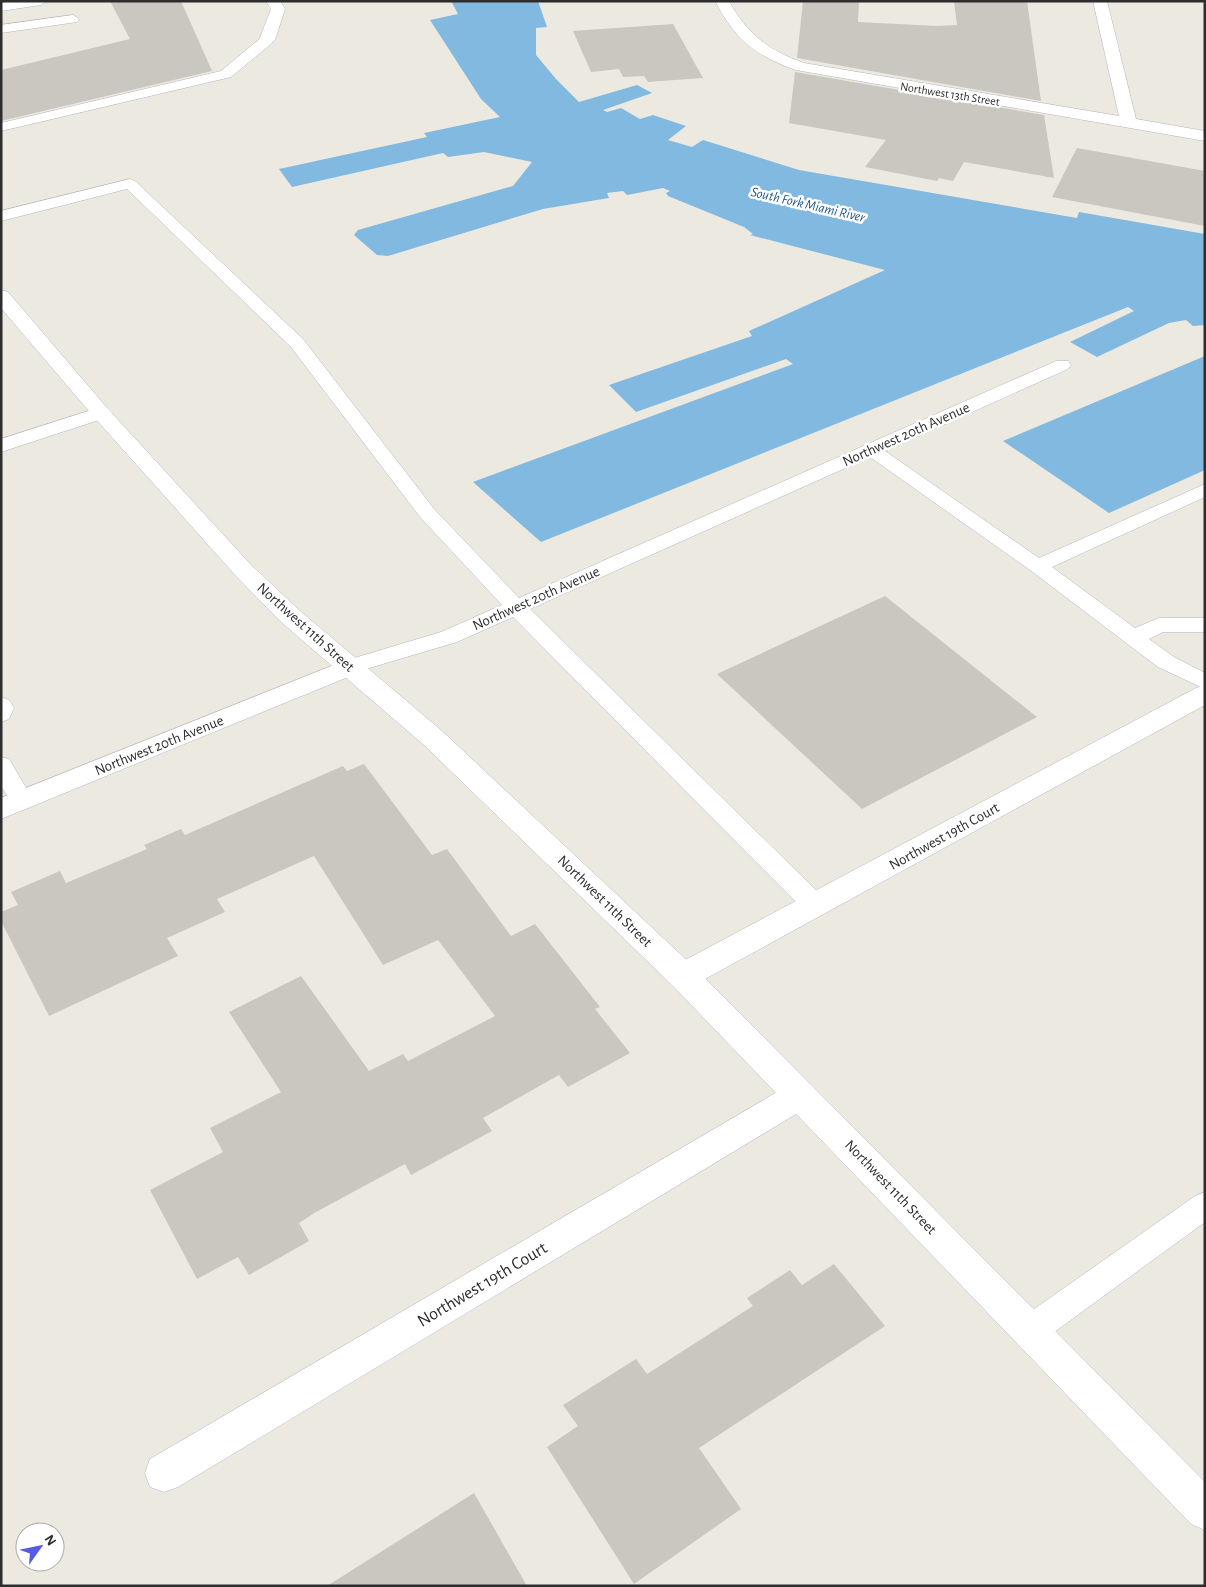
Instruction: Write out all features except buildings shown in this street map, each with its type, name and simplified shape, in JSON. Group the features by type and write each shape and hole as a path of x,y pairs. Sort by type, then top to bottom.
{"street":[{"path":"267,40 278,9 273,1"},
{"name":"Northwest 13th Street","path":"722,1 734,24 755,46 768,54 801,67 1205,136"},
{"path":"1100,1 1129,123"},
{"name":"Northwest 11th Street","path":"1,296 101,414 244,571 290,616 433,738 495,795 683,976 1205,1510"},
{"path":"1,446 101,414"},
{"name":"Northwest 20th Avenue","path":"12,805 349,667"},
{"name":"Northwest 19th Court","path":"683,976 816,906 1205,694"},
{"name":"Northwest 19th Court","path":"164,1473 800,1095"}],"lane":[{"path":"1,7 41,1"},
{"path":"1,29 73,19"},
{"path":"1,127 226,74 267,40"},
{"path":"1,216 130,184 297,343 427,513 516,607 816,906"},
{"name":"Northwest 20th Avenue","path":"349,667 449,637 1062,365"},
{"path":"870,449 1037,566 1166,662 1205,682"},
{"path":"1037,566 1205,490"},
{"path":"1134,638 1159,625 1205,625"},
{"path":"1,705 1,714"},
{"path":"1,765 12,805"},
{"path":"1031,1330 1205,1205"}],"water":[{"name":"South Fork Miami River","path":"451,1 538,1 547,27 536,28 536,55 556,79 579,102 637,85 652,93 603,110 607,112 621,108 640,119 653,115 686,126 668,140 692,147 703,140 799,170 1077,218 1079,212 1205,234 1205,325 1193,326 1186,320 1169,323 1097,357 1070,342 1134,311 1128,307 541,542 473,482 793,364 786,359 636,412 609,385 752,336 749,331 885,270 750,235 753,234 744,227 668,196 666,193 670,191 663,188 627,195 623,191 607,193 609,198 543,209 388,256 377,255 354,235 358,230 513,186 532,162 484,152 448,157 443,153 292,187 279,169 427,137 424,133 500,117 481,99 430,20 458,14"},
{"path":"1205,356 1205,470 1109,513 1003,441"}]}
